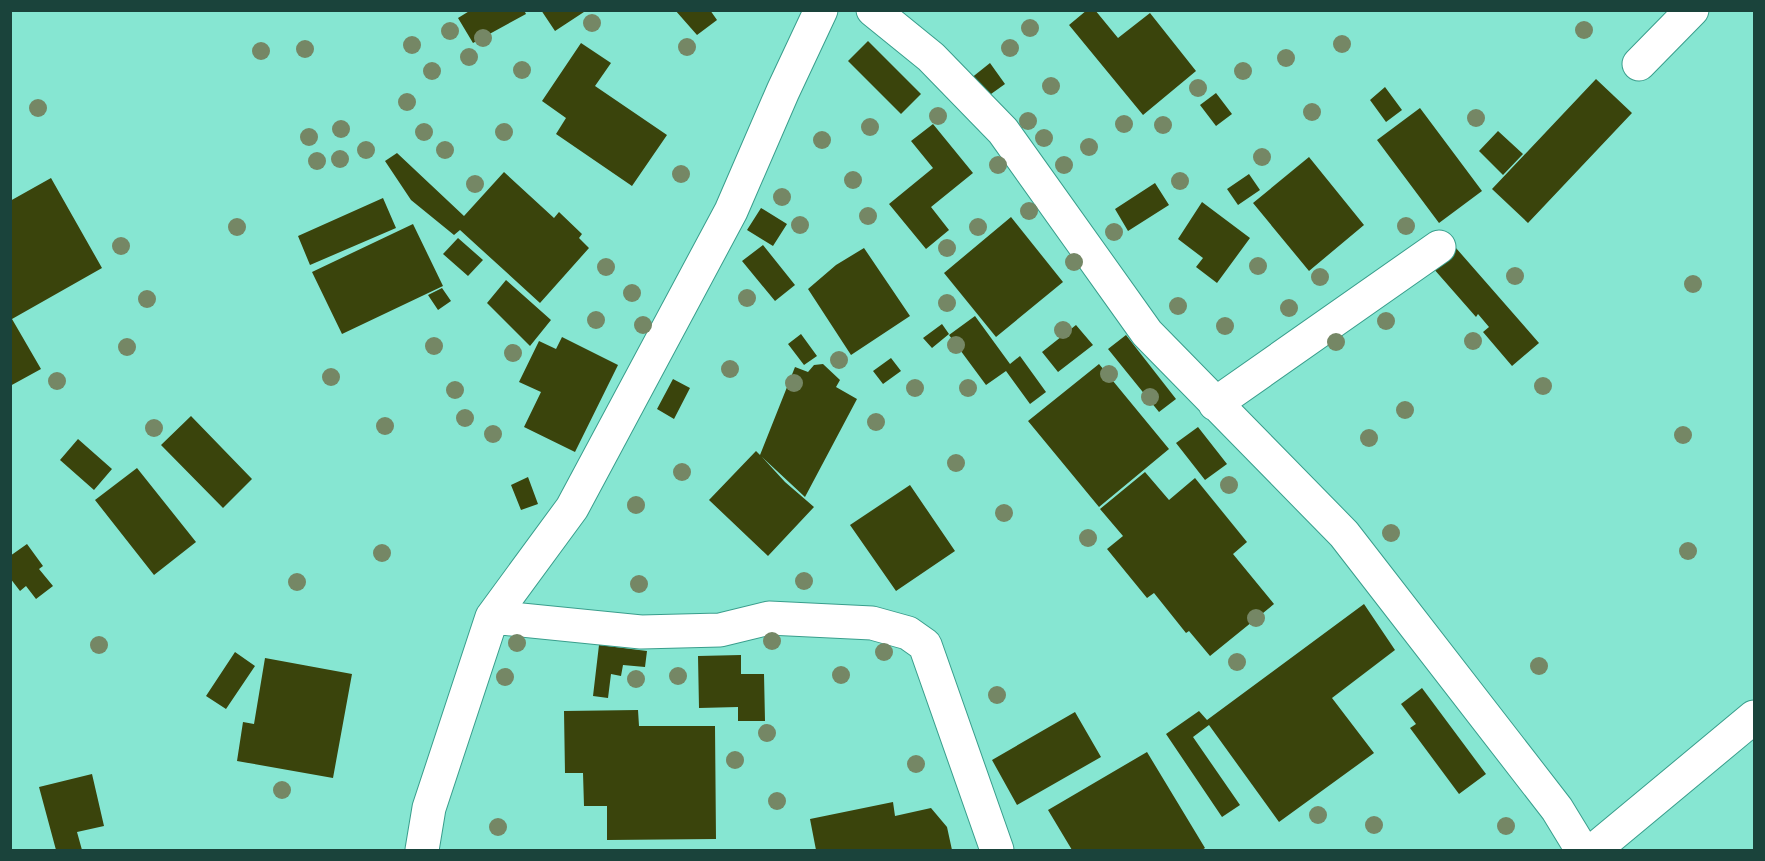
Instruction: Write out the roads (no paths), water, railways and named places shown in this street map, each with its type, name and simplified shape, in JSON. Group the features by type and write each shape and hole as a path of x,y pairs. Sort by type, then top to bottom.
{"street":[{"path":"422,850 429,808 492,617 572,508 583,488 731,211 783,91 822,10"},
{"path":"873,10 931,57 1003,131 1147,333 1344,534 1557,809 1582,850"},
{"path":"1639,64 1692,10"},
{"path":"1215,404 1439,247"},
{"path":"492,617 641,632 720,630 769,618 872,623 908,633 925,645 997,850"},
{"path":"1594,850 1755,717"}]}
